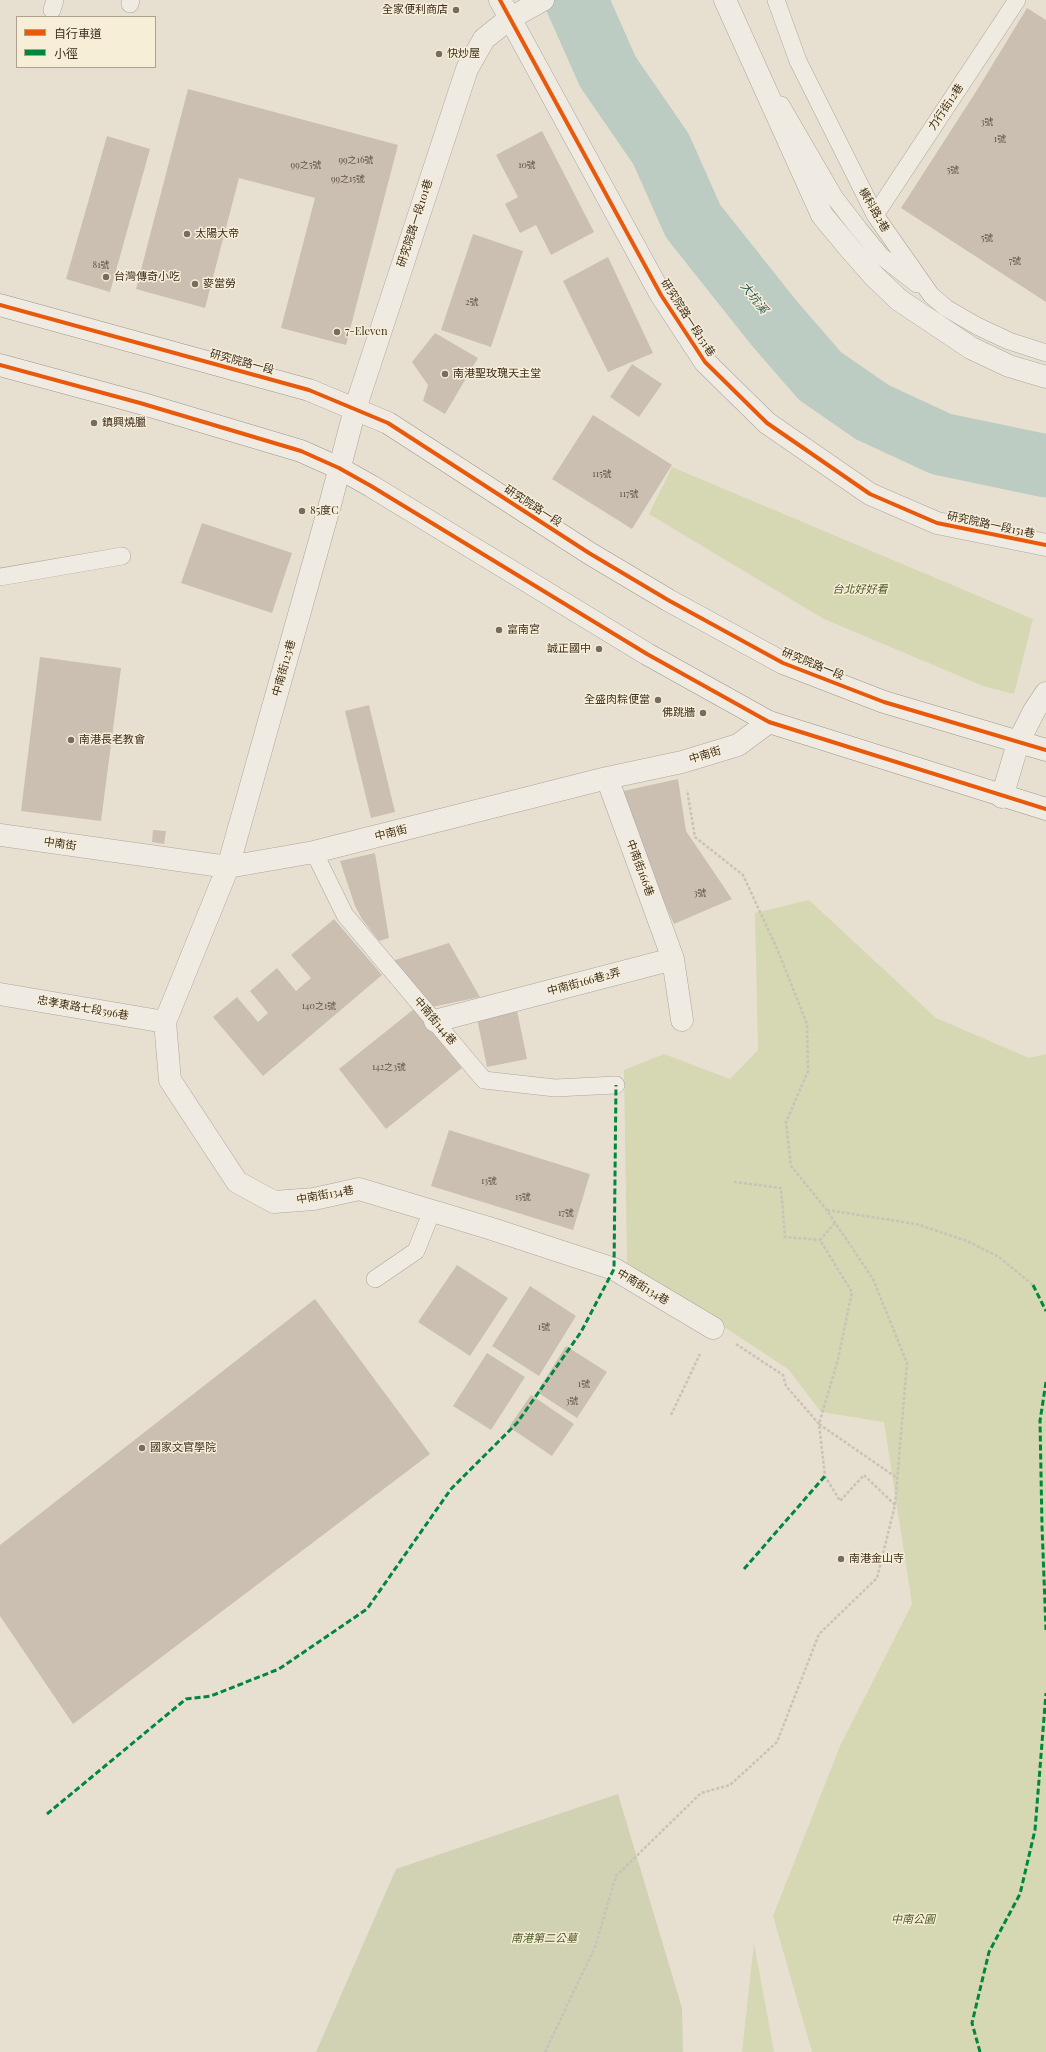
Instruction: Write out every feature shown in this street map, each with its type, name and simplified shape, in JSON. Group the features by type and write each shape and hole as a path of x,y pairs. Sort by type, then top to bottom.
{"street":[{"path":"725,0 763,80 822,214 874,276 899,300 971,348 1009,366 1046,377"},
{"name":"研究院路一段101巷","path":"339,468 355,410 467,69 484,39 504,9 538,2"},
{"name":"研究院路一段151巷","path":"504,9 661,295 705,362 767,423 870,494 937,523 1046,546"},
{"name":"研究院路一段","path":"0,305 308,390 388,423 590,553 668,600 783,663 884,702 1018,743 1046,750"},
{"path":"0,365 140,403 301,451 339,468 647,654 769,722 1002,797 1046,809"},
{"name":"中南街123巷","path":"228,867 339,468"},
{"path":"1002,797 1018,743 1034,711 1046,693"},
{"name":"中南街","path":"0,835 228,867 314,852 607,778 682,762 738,745 769,722"},
{"name":"中南街166巷","path":"607,778 673,959"},
{"name":"中南街134巷","path":"228,867 165,1022 170,1080 237,1182 274,1202 314,1199 359,1189 432,1211 614,1269 713,1328"},
{"path":"673,959 682,1020"},
{"name":"中南街166巷2弄","path":"435,1021 673,959"},
{"name":"忠孝東路七段596巷","path":"0,994 165,1022"}],"lane":[{"name":"橫科路2巷","path":"776,0 798,61 875,215 932,295 946,308 977,326 1009,341 1046,353"},
{"name":"力行街12巷","path":"875,215 1017,0"},
{"path":"763,80 786,112 835,198 859,229 881,256 932,295"},
{"path":"0,577 122,556"},
{"name":"中南街144巷","path":"314,852 345,915 484,1080 555,1088 616,1085"},
{"path":"375,1279 416,1251 432,1211"}],"path":[{"path":"545,2052 595,1947 616,1876 701,1793 730,1786 777,1742 818,1634 877,1578 894,1505 897,1478 907,1363 873,1279 826,1210 791,1166 786,1122 808,1071 807,1024 778,951 743,875 695,837 682,762"},
{"path":"734,1182 781,1188 785,1237 820,1240"},
{"path":"826,1210 916,1224 967,1241 999,1257 1032,1285"},
{"path":"820,1240 835,1223"},
{"path":"820,1240 852,1292 838,1360 819,1424 825,1476 840,1501 864,1476 894,1505"},
{"path":"671,1415 713,1328 783,1375 786,1386 819,1424 897,1478"}],"green space":[{"name":"台北好好看","path":"672,467 1033,619 1014,694 983,686 824,619 649,514"},
{"name":"中南公園","path":"809,900 936,1018 1029,1058 1046,1054 1046,2052 812,2052 773,1916 840,1746 912,1604 884,1422 821,1412 788,1369 627,1263 624,1070 664,1054 730,1079 758,1050 755,913"},
{"name":"南港第二公墓","path":"618,1794 682,2008 683,2052 316,2052 396,1869"},
{"path":"754,1943 774,2052 742,2052"}],"building":[{"path":"1027,8 1046,20 1046,302 901,208 977,90"},
{"name":"太陽大帝","path":"188,89 398,145 346,345 281,328 315,198 239,178 205,308 136,289"},
{"path":"542,131 594,232 551,255 536,225 520,233 505,204 518,197 496,155"},
{"path":"107,136 150,149 110,292 66,279"},
{"path":"473,234 523,251 491,347 441,330"},
{"path":"608,257 653,353 608,372 563,281"},
{"name":"南港聖玫瑰天主堂","path":"435,333 478,358 445,414 423,401 428,385 412,362"},
{"path":"632,364 662,384 639,417 610,397"},
{"path":"593,415 672,465 632,529 552,479"},
{"path":"202,523 292,553 272,613 181,583"},
{"name":"南港長老教會","path":"40,657 121,668 101,821 21,811"},
{"path":"369,705 395,812 371,818 345,711"},
{"path":"678,779 686,831 732,899 674,924 614,793"},
{"path":"153,830 166,831 164,844 152,842"},
{"path":"375,853 389,938 379,941 362,919 355,906 340,861"},
{"path":"334,919 382,975 263,1076 213,1017 237,997 258,1022 268,1013 250,991 277,968 296,991 311,978 291,955"},
{"path":"449,943 480,997 427,1008 392,961"},
{"path":"516,1006 527,1059 487,1067 476,1014"},
{"path":"414,1009 462,1068 386,1129 339,1069"},
{"path":"449,1130 590,1174 573,1230 431,1186"},
{"path":"457,1265 508,1298 470,1356 418,1322"},
{"path":"530,1286 576,1316 539,1376 492,1346"},
{"path":"315,1299 430,1454 73,1724 0,1616 0,1545"},
{"path":"566,1346 607,1372 577,1418 537,1392"},
{"path":"487,1353 525,1377 491,1430 453,1406"},
{"path":"531,1395 574,1424 552,1456 509,1427"}],"waterway":[{"name":"大坑溪","path":"576,0 608,72 661,149 693,221 774,323 820,376 872,412 941,444 1046,466"}],"marked path":[{"path":"47,1814 186,1699 211,1696 279,1669 367,1609 451,1489 517,1423 581,1332 614,1269 616,1085"},
{"path":"1033,1285 1046,1311"},
{"path":"1046,1382 1040,1421 1046,1630"},
{"path":"744,1569 825,1476"},
{"path":"980,2052 972,2023 989,1952 1020,1894 1035,1830 1046,1693"}],"cycle path":[{"path":"500,0 661,295 705,362 767,423 870,494 937,523 1046,545"},
{"path":"0,305 309,390 388,423 589,553 668,600 783,663 884,702 1046,750"},
{"path":"0,365 140,403 301,451 339,468 371,486 647,654 769,722 1046,809"}],"place":[{"name":"全家便利商店","path":"456,10"},
{"name":"快炒屋","path":"439,54"},
{"name":"太陽大帝","path":"187,234"},
{"name":"台灣傳奇小吃","path":"106,277"},
{"name":"麥當勞","path":"195,284"},
{"name":"7-Eleven","path":"337,332"},
{"name":"南港聖玫瑰天主堂","path":"445,374"},
{"name":"鎮興燒臘","path":"94,423"},
{"name":"85度C","path":"302,511"},
{"name":"富南宮","path":"499,630"},
{"name":"誠正國中","path":"599,649"},
{"name":"全盛肉粽便當","path":"658,700"},
{"name":"佛跳牆","path":"703,713"},
{"name":"南港長老教會","path":"71,740"},
{"name":"國家文官學院","path":"142,1448"},
{"name":"南港金山寺","path":"841,1559"}]}
